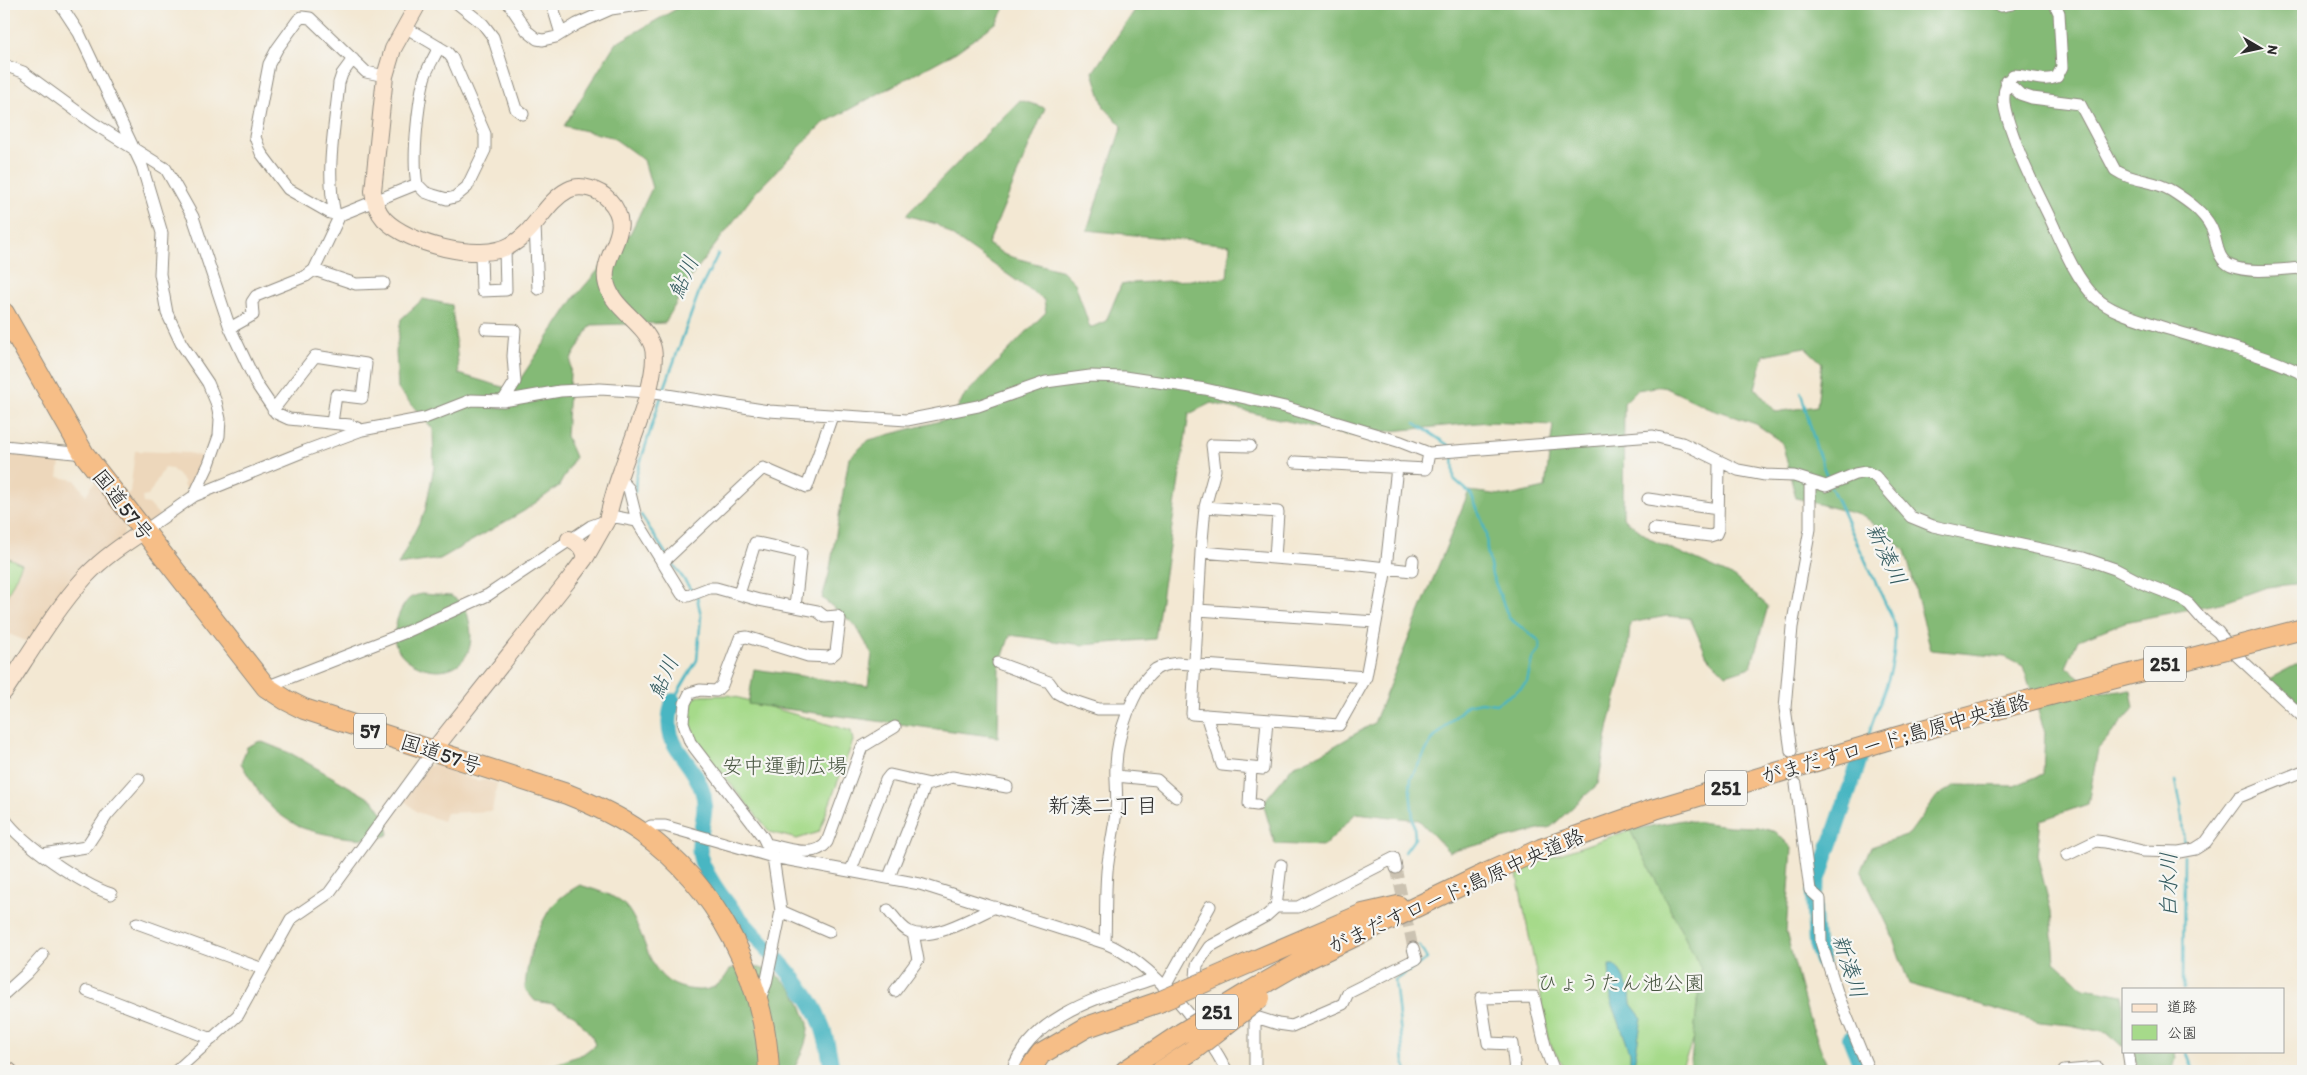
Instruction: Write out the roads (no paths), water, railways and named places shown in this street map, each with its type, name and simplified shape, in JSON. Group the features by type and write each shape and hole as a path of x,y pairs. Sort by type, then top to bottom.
{"highway":[{"name":"国道57号","path":"4,313 84,454 266,687 304,709 432,752 567,794 592,804 641,832 686,872 723,921 740,951 758,1001 765,1030 770,1071"},
{"name":"がまだすロード;島原中央道路","path":"1125,1071 1188,1041 1255,1002 1304,961 1541,849 1600,828 1887,739 2303,629"},
{"path":"1029,1071 1041,1054 1087,1027 1162,995 1228,972 1363,914 1432,899"},
{"path":"1161,1071 1188,1041"}],"street":[{"path":"60,4 79,32 142,166 162,233 160,274 167,313 182,343 208,383 220,419 219,436 209,464 194,496"},
{"path":"176,1071 238,1015 292,919 330,893 432,752 586,556 607,520 619,478 652,392 654,348 648,336 611,294 606,283 607,262 617,242 620,229 618,214 612,203 595,191 574,188 561,195 535,226 522,238 504,249 481,254 453,249 408,235 395,228 383,218 374,201 374,180 384,76 393,49 418,4"},
{"path":"458,4 489,30 516,109 522,114"},
{"path":"508,4 516,11 527,31 537,39 548,40 593,16 620,5 646,4"},
{"path":"552,4 561,34"},
{"path":"1993,4 2001,6 2012,4"},
{"path":"2055,4 2059,13 2062,67 2057,77 2048,81 2023,75 2012,75 2006,81 2003,94 2004,106 2022,160 2082,280 2095,297 2111,308 2130,316 2265,359 2303,374"},
{"path":"384,76 366,72 310,18 302,17 277,49 269,64 255,129 257,145 288,190 338,214 417,184"},
{"path":"405,27 447,52 456,64 485,134 484,150 467,187 455,197 447,198 425,192 417,184 414,164 422,92 430,63 440,48"},
{"path":"230,328 251,318 254,312 252,302 256,296 306,276 314,270 338,214 330,192 330,173 339,83 352,58"},
{"path":"4,65 23,72 93,122 166,169 193,217 230,328 257,384 273,410 280,416 290,419 332,423 362,430"},
{"path":"2006,81 2020,94 2032,98 2080,104 2115,170 2122,175 2147,180 2170,190 2199,211 2211,227 2218,252 2223,260 2231,266 2246,270 2303,268"},
{"path":"535,226 538,289"},
{"path":"481,254 482,291 506,290 504,249"},
{"path":"314,270 356,284 384,283"},
{"path":"486,329 515,330 513,356 515,382 503,400"},
{"path":"273,410 315,356 366,364 362,398 336,395 332,423"},
{"path":"4,692 65,602 87,575 115,550 194,496 362,430 425,418 471,400 503,400 560,391 600,389 652,392 769,411 907,420 978,406 1046,382 1090,376 1124,377 1205,389 1285,407 1401,442 1430,453 1653,436 1682,443 1719,463 1738,470 1765,475 1794,476 1810,482 1830,485 1855,474 1866,472 1875,476 1911,518 1933,526 2084,558 2115,569 2142,583 2178,597 2189,604 2203,620 2218,632 2235,654 2303,717"},
{"path":"666,559 763,468 807,487 832,416"},
{"path":"1250,446 1212,445 1215,470 1206,507 1201,552 1192,714 1339,725 1366,676 1386,568 1397,467"},
{"path":"4,446 84,454"},
{"path":"1295,462 1426,469 1430,453"},
{"path":"1654,529 1714,535 1718,529 1719,463"},
{"path":"619,478 629,489 637,521 666,559 682,594 692,594 712,588 818,611 825,616 840,618 834,654 830,656 808,656 743,637 737,641 722,685 716,690 700,690 690,694 683,713 683,722 690,742 766,844 773,857 781,911 766,984 758,1001"},
{"path":"1791,750 1785,708 1792,627 1810,529 1810,482"},
{"path":"1648,499 1718,509"},
{"path":"1206,507 1284,513 1275,558"},
{"path":"266,687 404,633 488,595 591,526 616,517 637,521"},
{"path":"569,539 580,546 586,556"},
{"path":"739,594 755,543 761,544 802,553 795,606"},
{"path":"1201,552 1412,570 1414,560"},
{"path":"1198,610 1376,622"},
{"path":"998,663 1049,682 1057,693 1068,699 1098,709 1130,709"},
{"path":"1106,943 1107,872 1117,805 1118,743 1138,690 1156,670 1166,664 1195,663 1366,676"},
{"path":"1206,715 1222,765 1263,769 1268,720"},
{"path":"766,844 808,851 821,848 827,842 862,747 895,727"},
{"path":"1252,768 1249,804 1257,805"},
{"path":"2067,855 2096,841 2142,851 2184,852 2206,842 2239,797 2303,771"},
{"path":"851,870 888,777 893,775 926,784 933,784 952,777 1007,787"},
{"path":"1116,776 1158,780 1176,797"},
{"path":"43,854 86,847 107,815 139,779"},
{"path":"889,876 926,784"},
{"path":"1796,784 1810,890 1820,900 1821,942 1838,995 1869,1071"},
{"path":"4,818 8,825 43,854 95,889 111,894"},
{"path":"641,832 658,825 773,857 889,876 995,907 1106,943 1125,953 1155,978 1162,995 1183,1007 1204,1032 1227,1071"},
{"path":"1276,907 1298,907 1394,858 1396,868"},
{"path":"1183,1007 1192,995 1197,980 1197,966 1209,947 1266,916 1276,907 1281,865"},
{"path":"1162,995 1210,906"},
{"path":"888,910 908,932 913,934 935,932 960,924 995,907"},
{"path":"781,911 829,932"},
{"path":"137,923 263,969"},
{"path":"895,991 918,960 913,934"},
{"path":"1255,1002 1285,1026 1298,1025 1343,1004 1348,993 1416,959 1414,948"},
{"path":"4,994 26,974 42,955"},
{"path":"1012,1071 1028,1044 1049,1024 1104,996 1155,978"},
{"path":"87,991 212,1039"},
{"path":"1514,1071 1512,1044 1488,1043 1481,998 1534,997 1546,1050 1554,1071"},
{"path":"1204,1032 1224,1018 1255,1002"},
{"path":"1255,1002 1255,1071"},
{"path":"2128,1052 2131,1071"},
{"path":"4,1068 9,1071"},
{"path":"2064,1071 2098,1068"}],"water":[{"path":"1609,965 1614,965 1620,971 1630,992 1631,1004 1642,1018 1633,1069 1635,1071 1630,1071 1630,1052 1611,1000"}],"waterway":[{"name":"鮎川","path":"663,392 699,292 718,254"},
{"name":"新湊川","path":"1801,393 1817,450 1829,482"},
{"name":"鮎川","path":"635,492 636,476 661,397"},
{"path":"1415,423 1451,447"},
{"path":"1405,852 1415,838 1410,789 1411,778 1432,740 1467,705 1481,702 1496,704 1520,689 1527,682 1532,659 1540,649 1540,643 1537,639 1509,618 1492,575 1486,533 1481,518 1471,494 1454,479 1453,454"},
{"name":"新湊川","path":"1831,487 1894,622 1895,638 1891,667 1868,736"},
{"name":"鮎川","path":"641,515 666,554"},
{"name":"鮎川","path":"671,561 692,591"},
{"name":"鮎川","path":"673,701 697,660 701,616 697,597"},
{"name":"鮎川","path":"673,701 670,717 670,730 673,740 696,777 704,799 699,846 703,865 713,884 726,902 787,970 813,1006 826,1037 832,1071"},
{"name":"新湊川","path":"1822,961 1816,944 1813,895 1860,759"},
{"name":"白水川","path":"2176,781 2181,805 2184,847"},
{"name":"白水川","path":"2183,988 2184,855"},
{"path":"1407,1071 1404,1062 1395,980 1427,959 1419,945"},
{"name":"新湊川","path":"1850,1038 1863,1071"},
{"name":"白水川","path":"2186,1052 2194,1071"}],"tunnel":[{"path":"1396,868 1413,948"}],"district":[{"name":"新湊二丁目","path":"1103,805"}],"park label":[{"name":"安中運動広場","path":"785,766"},
{"name":"ひょうたん池公園","path":"1621,983"}]}
